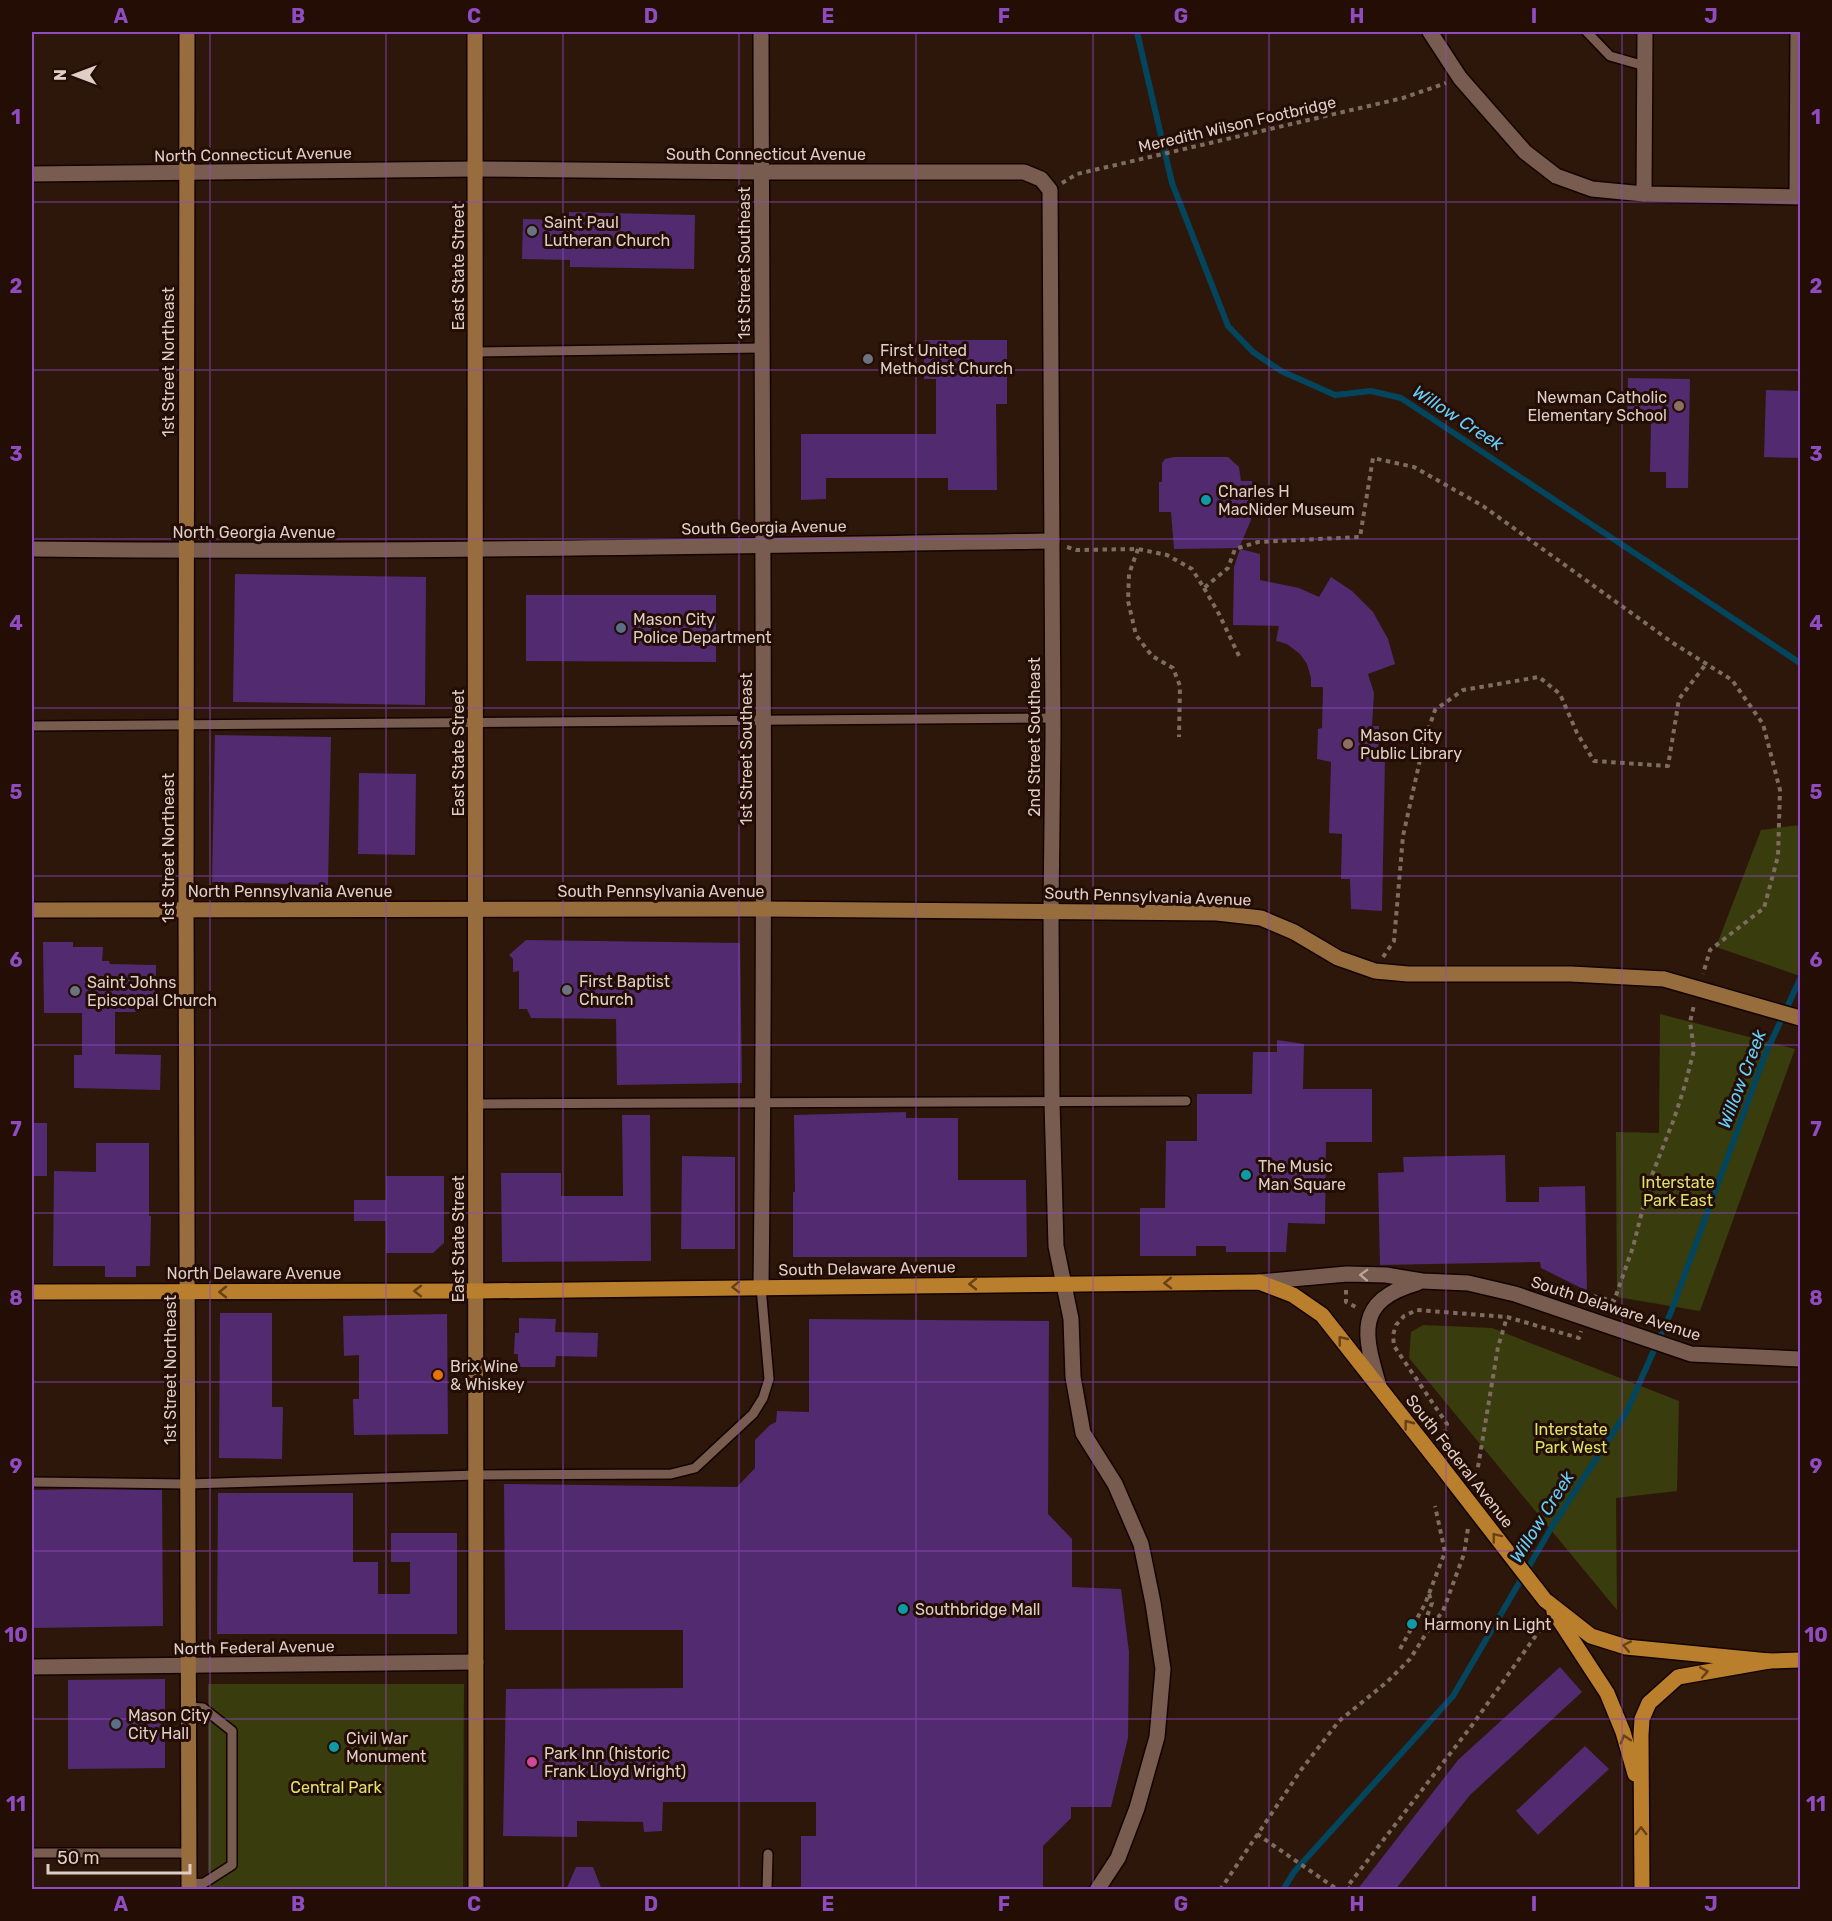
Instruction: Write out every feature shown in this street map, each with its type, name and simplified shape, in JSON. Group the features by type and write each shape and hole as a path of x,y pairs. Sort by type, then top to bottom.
{"main road":[{"name":"1st Street Northeast","path":"187,32 186,908 189,1887"},
{"name":"East State Street","path":"475,32 476,1890"},
{"name":"North Pennsylvania Avenue","path":"32,910 186,908 476,910"},
{"name":"South Pennsylvania Avenue","path":"476,910 1051,910 1217,913 1261,918 1294,932 1338,957 1375,971 1408,974 1571,974 1664,979 1800,1018"},
{"name":"South Delaware Avenue","path":"476,1290 1259,1282 1293,1295 1322,1315 1379,1386"},
{"name":"North Delaware Avenue","path":"32,1292 476,1290"},
{"name":"South Federal Avenue","path":"1379,1386 1545,1600 1591,1636 1626,1647 1769,1661 1800,1660"},
{"path":"1545,1600 1607,1693 1623,1731 1641,1796"},
{"path":"1642,1890 1641,1735 1642,1719 1649,1703 1678,1677 1769,1661"}],"street":[{"name":"1st Street Southeast","path":"761,32 764,720 761,1287"},
{"path":"1430,32 1460,78 1525,152 1556,176 1592,189 1644,194 1797,197"},
{"path":"1644,194 1645,32"},
{"name":"North Connecticut Avenue","path":"32,174 476,169"},
{"name":"South Connecticut Avenue","path":"476,169 1024,172 1041,179 1050,190"},
{"name":"2nd Street Southeast","path":"1050,190 1053,718 1052,1102 1056,1246 1071,1319 1073,1377 1083,1432 1115,1484 1141,1544 1154,1603 1163,1669 1157,1737 1137,1808 1118,1858 1097,1890"},
{"name":"South Georgia Avenue","path":"476,549 1052,541"},
{"name":"North Georgia Avenue","path":"32,549 186,551 476,549"},
{"name":"South Delaware Avenue","path":"1259,1282 1347,1274 1386,1275 1422,1281 1468,1283 1515,1294 1690,1354 1800,1359"},
{"name":"South Delaware Avenue","path":"1379,1386 1369,1350 1367,1329 1371,1313 1382,1299 1397,1288 1422,1281"},
{"name":"North Federal Avenue","path":"32,1667 476,1662"}],"lane":[{"path":"1587,32 1610,56 1645,66"},
{"path":"1795,32 1797,197"},
{"path":"476,352 762,348"},
{"path":"32,726 1053,718"},
{"path":"476,1104 1186,1101"},
{"path":"32,1482 188,1484 476,1475 671,1474 695,1468 753,1414 763,1398 769,1379 761,1287"},
{"path":"189,1707 203,1708 232,1731 232,1865 204,1883 189,1887"},
{"path":"32,1853 189,1853"},
{"path":"767,1890 768,1854"}],"path":[{"name":"Meredith Wilson Footbridge","path":"1077,174 1403,98 1460,78"},
{"path":"1204,588 1228,568 1235,549 1258,542 1360,537 1373,458 1414,467 1483,506 1672,643 1706,663 1679,699 1668,766 1594,761 1577,733 1560,694 1539,677 1463,690 1436,710 1424,742 1404,836 1394,941 1375,971"},
{"path":"1052,541 1077,550 1138,549 1167,555 1192,569 1219,614 1240,658"},
{"path":"1138,549 1129,574 1128,601 1136,635 1152,656 1173,668 1180,686 1179,737"},
{"path":"1347,1283 1346,1302 1359,1308"},
{"path":"1447,1424 1394,1346 1393,1335 1396,1325 1404,1316 1417,1310 1507,1317 1579,1338 1593,1296 1614,1301"},
{"path":"1473,1496 1498,1347 1507,1317"},
{"path":"1400,1649 1428,1594 1445,1552 1435,1506"},
{"path":"1220,1890 1301,1770 1339,1721 1387,1682 1410,1659 1443,1611 1464,1554 1470,1520"},
{"path":"1428,1594 1432,1603 1426,1619 1429,1629"},
{"path":"1351,1890 1347,1887 1473,1724 1545,1623 1545,1600"},
{"path":"1257,1834 1338,1889"}],"green space":[{"path":"1800,825 1800,976 1716,947 1761,830"},
{"name":"Interstate Park East","path":"1660,1014 1795,1049 1700,1311 1617,1297 1616,1132 1659,1133"},
{"name":"Interstate Park West","path":"1423,1325 1492,1328 1679,1401 1677,1491 1616,1498 1617,1610 1409,1358 1411,1332"},
{"name":"Central Park","path":"208,1684 464,1684 463,1889 208,1889"}],"building":[{"path":"569,212 695,215 694,269 570,267 570,260 522,259 523,219 569,220"},
{"path":"924,340 1007,340 1007,404 996,404 997,490 948,490 948,478 826,478 826,499 801,500 801,434 936,434 936,379 924,379"},
{"path":"1628,378 1690,379 1688,488 1666,488 1666,472 1650,472 1651,420 1627,420"},
{"path":"1766,390 1800,391 1800,458 1764,457"},
{"name":"Charles H MacNider Museum","path":"1228,457 1239,467 1241,481 1252,481 1251,520 1239,548 1174,549 1171,512 1159,512 1159,482 1162,482 1162,463 1165,459"},
{"name":"Mason City Public Library","path":"1240,549 1260,554 1260,580 1299,588 1319,597 1331,577 1352,591 1373,612 1388,639 1395,664 1368,674 1374,693 1372,726 1379,726 1378,760 1385,759 1382,911 1351,909 1350,879 1341,879 1342,834 1329,833 1331,762 1317,759 1318,729 1322,728 1323,687 1311,687 1307,664 1300,654 1287,644 1276,641 1279,626 1233,625 1234,567"},
{"path":"235,574 426,577 425,705 233,702"},
{"name":"Mason City Police Department","path":"526,595 716,595 716,662 526,661"},
{"path":"215,735 331,737 328,885 212,882"},
{"path":"359,773 416,774 415,855 358,854"},
{"path":"526,940 740,943 742,1083 617,1085 616,1019 531,1018 527,1009 519,1009 519,971 513,972 513,959 509,955"},
{"path":"43,942 73,942 73,947 103,947 102,961 109,961 110,964 156,965 155,1006 140,1006 140,1012 115,1012 115,1054 161,1055 160,1090 74,1088 74,1055 82,1055 82,1013 44,1013"},
{"name":"The Music Man Square","path":"1277,1040 1304,1044 1303,1089 1372,1089 1372,1142 1326,1142 1325,1224 1288,1223 1286,1252 1226,1252 1226,1246 1196,1246 1196,1256 1140,1256 1140,1208 1165,1208 1166,1141 1197,1141 1197,1094 1252,1094 1253,1052 1277,1052"},
{"path":"906,1112 906,1118 958,1118 958,1180 1026,1180 1027,1257 793,1257 794,1115"},
{"path":"622,1115 650,1115 651,1261 502,1262 501,1173 561,1173 561,1196 623,1196"},
{"path":"32,1123 47,1123 47,1176 32,1176"},
{"path":"96,1143 149,1143 150,1266 136,1266 136,1277 105,1277 105,1266 53,1266 54,1171 96,1172"},
{"path":"1505,1155 1506,1202 1539,1202 1539,1187 1585,1186 1587,1291 1541,1268 1540,1262 1380,1265 1378,1173 1404,1172 1403,1157"},
{"path":"682,1156 735,1157 735,1249 681,1249"},
{"path":"386,1176 444,1176 444,1243 433,1253 386,1253 386,1221 354,1221 354,1200 386,1200"},
{"path":"220,1313 272,1313 272,1407 283,1407 282,1459 219,1458"},
{"path":"447,1314 448,1434 354,1435 353,1399 359,1399 359,1355 344,1356 343,1316"},
{"path":"519,1318 556,1319 555,1332 598,1333 597,1357 556,1356 555,1367 518,1367 518,1354 514,1354 515,1333 519,1333"},
{"name":"Southbridge Mall","path":"809,1319 1049,1321 1048,1514 1072,1539 1072,1587 1121,1589 1129,1652 1128,1738 1111,1807 1071,1807 1071,1818 1043,1846 1043,1890 801,1890 801,1836 816,1836 816,1802 663,1802 662,1831 644,1832 643,1822 577,1821 577,1837 503,1836 506,1689 683,1688 683,1630 505,1630 504,1484 737,1487 755,1468 755,1440 776,1422 777,1411 809,1412"},
{"path":"32,1490 162,1490 163,1626 32,1628"},
{"path":"218,1493 353,1493 353,1562 378,1562 378,1594 410,1594 410,1562 391,1562 391,1533 457,1533 457,1634 217,1634"},
{"path":"1560,1667 1582,1692 1470,1795 1395,1890 1357,1890 1458,1760"},
{"name":"Mason City City Hall","path":"165,1679 165,1768 68,1769 68,1680"},
{"path":"1585,1746 1609,1769 1538,1835 1516,1811"},
{"path":"576,1867 593,1867 602,1890 566,1890"}],"waterway":[{"name":"Willow Creek","path":"1137,32 1172,183 1228,326 1253,352 1281,371 1335,395 1371,391 1401,398 1800,663"},
{"name":"Willow Creek","path":"1283,1890 1294,1872 1453,1696 1553,1525 1626,1413 1671,1312 1765,1055 1800,979"}],"place":[{"name":"Saint Paul Lutheran Church","path":"532,231"},
{"name":"First United Methodist Church","path":"868,359"},
{"name":"Newman Catholic Elementary School","path":"1679,406"},
{"name":"Charles H MacNider Museum","path":"1206,500"},
{"name":"Mason City Police Department","path":"621,628"},
{"name":"Mason City Public Library","path":"1348,744"},
{"name":"First Baptist Church","path":"567,990"},
{"name":"Saint Johns Episcopal Church","path":"75,991"},
{"name":"The Music Man Square","path":"1246,1175"},
{"name":"Brix Wine & Whiskey","path":"438,1375"},
{"name":"Southbridge Mall","path":"903,1609"},
{"name":"Harmony in Light","path":"1412,1624"},
{"name":"Mason City City Hall","path":"116,1724"},
{"name":"Civil War Monument","path":"334,1747"},
{"name":"Park Inn (historic Frank Lloyd Wright)","path":"532,1762"}]}
